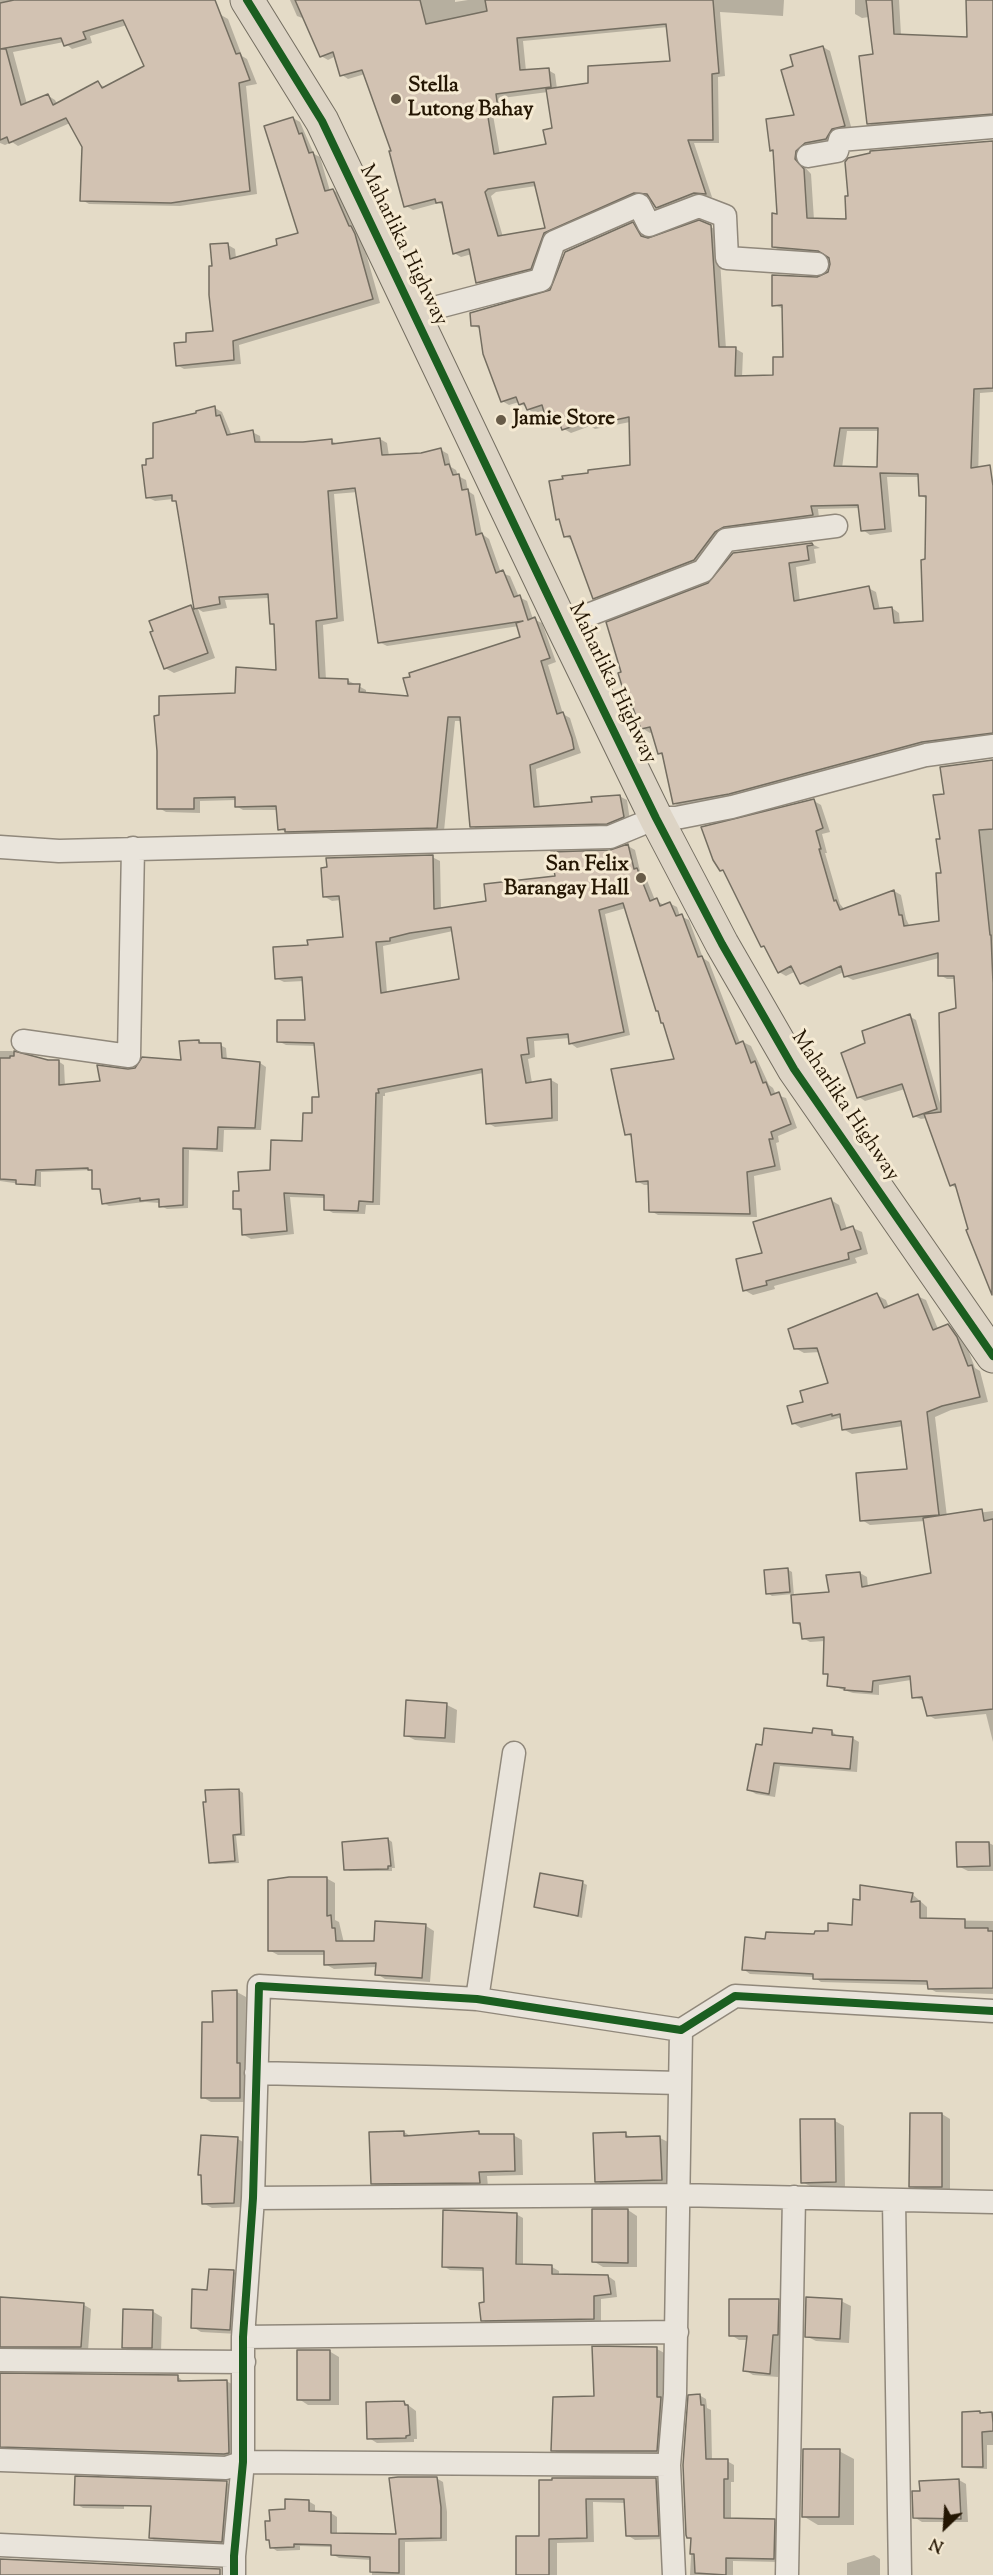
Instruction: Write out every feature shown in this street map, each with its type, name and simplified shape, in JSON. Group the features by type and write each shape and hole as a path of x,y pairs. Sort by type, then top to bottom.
{"highway":[{"name":"Maharlika Highway","path":"247,0 322,121 562,625 656,818 722,944 794,1069 993,1356"}],"street":[{"path":"808,156 837,151 840,140 993,127"},
{"path":"415,313 542,280 554,242 639,205 649,225 699,206 725,216 728,258 816,264"},
{"path":"562,625 703,571 726,540 836,526"},
{"path":"0,847 59,851 610,837 656,818 676,818 732,807 926,755 993,746"},
{"path":"23,1041 129,1056 133,848"},
{"path":"477,1999 514,1753"},
{"path":"0,2545 234,2565 243,2462 243,2337 253,2198 259,1986 477,1999 681,2030 735,1996 993,2012"},
{"path":"674,2575 669,2465 677,2332 677,2195 681,2030"},
{"path":"256,2073 680,2083"},
{"path":"253,2198 677,2195 993,2202"},
{"path":"787,2575 794,2197"},
{"path":"894,2201 900,2575"},
{"path":"243,2337 677,2332"},
{"path":"0,2360 244,2362"},
{"path":"0,2460 226,2468 243,2462 669,2465"}],"building":[{"path":"14,0 215,0 236,54 240,53 250,80 239,83 250,191 171,203 80,201 82,147 66,118 9,143 7,137 0,140 0,3","holes":["123,20 144,66 102,88 98,81 53,105 48,94 21,105 6,49 0,49 61,38 64,46 86,39 83,32"]},
{"path":"295,0 420,0 426,24 487,11 485,0 713,0 719,73 712,74 713,140 688,140 706,194 694,193 656,208 647,194 634,193 544,233 531,269 476,283 469,249 453,254 442,202 436,203 435,199 404,207 389,151 391,151 362,70 340,76 333,52 320,57","holes":["666,24 670,61 588,66 588,83 546,89 552,128 543,130 546,144 494,154 487,111 498,109 496,94 551,87 549,68 520,70 517,38","534,182 545,228 498,236 485,192 488,189"]},
{"path":"866,0 892,0 894,34 967,37 966,0 993,0 993,114 867,124 859,56 873,54"},
{"path":"823,46 845,126 832,129 826,139 805,143 796,151 795,159 804,169 807,218 846,219 845,196 848,196 845,162 848,158 870,153 870,151 993,141 993,388 974,389 971,468 990,465 993,486 993,733 922,742 729,794 673,804 662,753 658,754 650,727 641,729 628,695 625,696 618,673 621,672 606,622 708,583 733,553 812,543 813,545 807,546 809,560 789,563 794,601 869,586 874,609 892,607 894,623 923,621 921,560 925,559 926,496 919,496 918,474 880,473 885,529 861,531 858,505 811,506 813,515 724,527 715,532 694,560 593,599 570,536 564,537 559,519 556,520 549,481 563,479 562,476 588,473 588,470 630,465 629,417 586,425 585,422 562,430 557,416 546,419 542,405 527,410 524,403 519,405 516,397 501,402 483,354 479,326 471,326 470,313 550,290 565,252 633,222 641,236 648,238 699,220 711,225 719,347 736,347 735,376 773,375 773,357 783,357 782,305 772,306 772,275 817,277 828,272 830,264 829,258 818,251 772,247 772,213 777,214 773,150 770,151 766,119 794,115 781,70 793,66 790,55","holes":["840,428 878,428 877,467 834,466"]},
{"path":"293,117 309,153 313,152 325,191 333,189 349,226 355,234 373,299 233,341 234,360 176,366 174,343 186,342 186,333 213,331 209,295 209,266 212,266 210,244 228,243 230,259 277,245 276,239 298,233 264,126"},
{"path":"215,406 216,416 220,415 227,435 253,430 255,442 303,442 332,439 332,444 380,438 382,455 421,453 441,448 445,465 449,464 453,475 459,474 462,490 468,489 476,535 482,533 496,573 503,570 514,597 520,595 528,620 535,617 550,658 541,661 557,714 563,712 572,738 574,749 530,765 534,807 592,802 591,797 620,795 624,817 607,824 470,827 460,717 448,717 437,828 285,832 285,829 278,830 276,806 235,807 235,797 194,798 194,809 157,809 157,751 154,716 159,715 159,696 235,693 236,667 276,670 274,624 270,624 268,594 219,597 220,604 194,609 176,501 172,501 172,495 146,498 142,465 146,465 146,459 153,458 153,423 196,413 196,411","holes":["355,488 378,643 523,621 516,623 520,637 409,673 410,677 403,678 408,696 359,692 360,684 348,684 348,679 319,678 316,621 337,618 328,491"]},
{"path":"191,605 208,653 164,669 150,632 153,631 149,621"},
{"path":"993,760 993,829 979,830 991,935 993,983 992,1295 966,1230 968,1229 955,1184 950,1186 924,1114 941,1112 939,1013 956,1008 954,976 938,976 938,953 844,977 841,966 800,984 791,966 778,973 764,946 761,947 723,870 720,871 713,860 701,827 814,799 823,828 816,831 821,849 819,849 834,901 836,900 840,910 894,890 899,915 902,915 904,926 939,921 936,873 941,873 936,839 940,839 933,795 944,794 940,767"},
{"path":"628,844 634,869 637,868 650,901 657,898 660,906 670,902 676,916 682,914 698,957 702,956 736,1044 743,1041 751,1063 755,1061 763,1083 766,1082 771,1095 779,1092 791,1124 771,1132 773,1139 769,1139 775,1166 747,1172 750,1214 649,1212 648,1181 636,1182 631,1134 625,1135 611,1069 674,1059 663,1023 656,1011 623,903 599,910 624,1032 569,1044 568,1034 527,1038 529,1054 521,1055 526,1083 551,1079 552,1118 486,1124 482,1069 378,1089 379,1093 376,1093 373,1202 359,1201 358,1211 324,1210 324,1195 284,1193 287,1231 242,1235 241,1209 233,1209 233,1191 239,1191 238,1172 270,1170 271,1140 302,1141 303,1113 312,1113 312,1097 319,1097 314,1043 277,1042 277,1020 305,1020 302,977 275,979 273,947 308,945 307,940 343,937 339,896 323,897 321,868 327,867 326,858 433,855 434,909 486,901 484,884 555,876 551,852 610,850","holes":["451,927 459,979 381,993 376,942 390,941 390,938 410,933"]},
{"path":"910,1014 937,1109 913,1117 902,1084 857,1098 841,1053 865,1043 862,1031"},
{"path":"199,1040 199,1043 221,1043 222,1058 260,1062 255,1128 218,1127 217,1149 183,1148 183,1205 159,1207 159,1199 140,1201 140,1198 102,1204 100,1189 92,1189 92,1170 88,1168 36,1170 35,1185 16,1184 16,1180 0,1179 0,1058 14,1056 14,1051 48,1060 59,1060 59,1085 100,1081 97,1065 128,1069 135,1068 142,1057 181,1060 179,1041"},
{"path":"831,1198 841,1230 853,1226 861,1249 848,1253 849,1259 766,1281 767,1285 743,1291 736,1259 762,1253 753,1222"},
{"path":"877,1293 884,1308 918,1294 933,1330 948,1324 957,1337 968,1366 972,1365 980,1397 927,1412 939,1515 860,1521 856,1473 907,1469 901,1421 842,1430 840,1414 832,1416 832,1414 792,1424 787,1406 803,1402 800,1391 828,1383 817,1348 794,1349 788,1329"},
{"path":"982,1509 984,1521 993,1519 993,1709 927,1716 922,1697 912,1698 910,1676 873,1681 872,1692 827,1686 828,1674 823,1674 824,1637 802,1639 800,1623 793,1623 791,1595 829,1592 826,1575 860,1572 862,1587 931,1573 923,1518"},
{"path":"788,1568 790,1592 766,1594 764,1570"},
{"path":"406,1700 447,1703 445,1738 404,1736"},
{"path":"764,1728 812,1733 813,1728 832,1730 832,1735 853,1737 850,1769 774,1763 769,1794 747,1790 756,1744 762,1745"},
{"path":"239,1789 241,1834 233,1835 235,1861 209,1863 203,1802 206,1802 205,1790"},
{"path":"388,1838 391,1866 388,1866 388,1869 344,1870 342,1842"},
{"path":"956,1842 989,1842 990,1866 957,1867"},
{"path":"540,1873 583,1881 578,1916 534,1907"},
{"path":"289,1877 327,1877 327,1916 331,1915 336,1941 374,1941 375,1921 426,1924 422,1978 375,1975 376,1963 324,1965 324,1951 268,1951 268,1880"},
{"path":"860,1885 913,1893 911,1902 920,1901 920,1918 965,1919 965,1928 988,1928 988,1931 993,1931 993,1988 928,1989 927,1981 813,1979 813,1974 742,1970 745,1937 765,1939 766,1932 814,1934 815,1931 828,1931 828,1923 852,1925 853,1899 860,1900"},
{"path":"237,1990 237,2063 240,2063 240,2098 201,2098 202,2022 213,2022 212,1991"},
{"path":"910,2113 942,2113 942,2187 909,2187"},
{"path":"800,2119 835,2119 836,2182 801,2183"},
{"path":"404,2131 404,2136 479,2131 479,2134 514,2134 515,2171 479,2172 480,2183 371,2184 369,2132"},
{"path":"626,2132 626,2137 660,2136 662,2180 595,2182 593,2133"},
{"path":"201,2135 238,2137 234,2203 202,2204 201,2175 198,2175"},
{"path":"592,2209 628,2209 628,2263 592,2262"},
{"path":"443,2210 517,2213 516,2264 552,2265 552,2274 608,2275 611,2294 594,2296 594,2319 481,2321 479,2303 484,2302 483,2268 442,2267"},
{"path":"209,2269 234,2270 230,2330 191,2328 192,2289 207,2290"},
{"path":"0,2297 84,2303 81,2347 0,2347"},
{"path":"806,2297 842,2299 840,2339 805,2337"},
{"path":"729,2299 779,2299 778,2335 773,2335 770,2374 743,2371 747,2336 729,2336"},
{"path":"123,2309 153,2310 152,2348 122,2348"},
{"path":"592,2346 657,2347 657,2397 661,2397 657,2451 551,2451 553,2397 594,2396"},
{"path":"297,2350 330,2350 330,2400 297,2400"},
{"path":"0,2373 178,2375 178,2381 227,2380 229,2453 0,2447"},
{"path":"700,2394 701,2405 704,2405 706,2459 728,2459 728,2479 724,2479 724,2518 775,2519 774,2559 726,2558 726,2575 695,2573 694,2554 690,2554 691,2538 687,2538 686,2535 683,2465 688,2395"},
{"path":"404,2401 405,2405 408,2405 410,2435 406,2438 367,2439 366,2402"},
{"path":"980,2411 980,2413 992,2412 993,2423 993,2431 982,2432 983,2467 962,2467 962,2412"},
{"path":"803,2449 840,2449 839,2517 802,2517"},
{"path":"75,2476 227,2481 222,2542 149,2538 151,2506 74,2505"},
{"path":"437,2477 441,2507 441,2538 399,2539 399,2573 370,2572 370,2557 331,2555 331,2545 294,2544 294,2547 270,2548 269,2540 266,2540 265,2521 270,2521 269,2510 285,2509 285,2499 309,2500 309,2511 331,2512 331,2533 396,2534 389,2478"},
{"path":"552,2478 656,2478 659,2536 626,2536 624,2499 586,2499 587,2538 549,2539 549,2575 516,2575 516,2536 539,2536 539,2480 552,2480"},
{"path":"959,2479 961,2519 913,2518 912,2491 920,2491 919,2481"},
{"path":"0,2559 220,2569 220,2575 0,2575"}],"cycle path":[{"path":"247,0 322,121 562,625 656,818 722,944 794,1069 993,1356"},
{"path":"234,2575 243,2462 243,2337 253,2198 259,1986 477,1999 681,2030 735,1996 993,2011"}],"place":[{"name":"Stella Lutong Bahay","path":"396,99"},
{"name":"Jamie Store","path":"501,420"},
{"name":"San Felix Barangay Hall","path":"641,878"}]}
